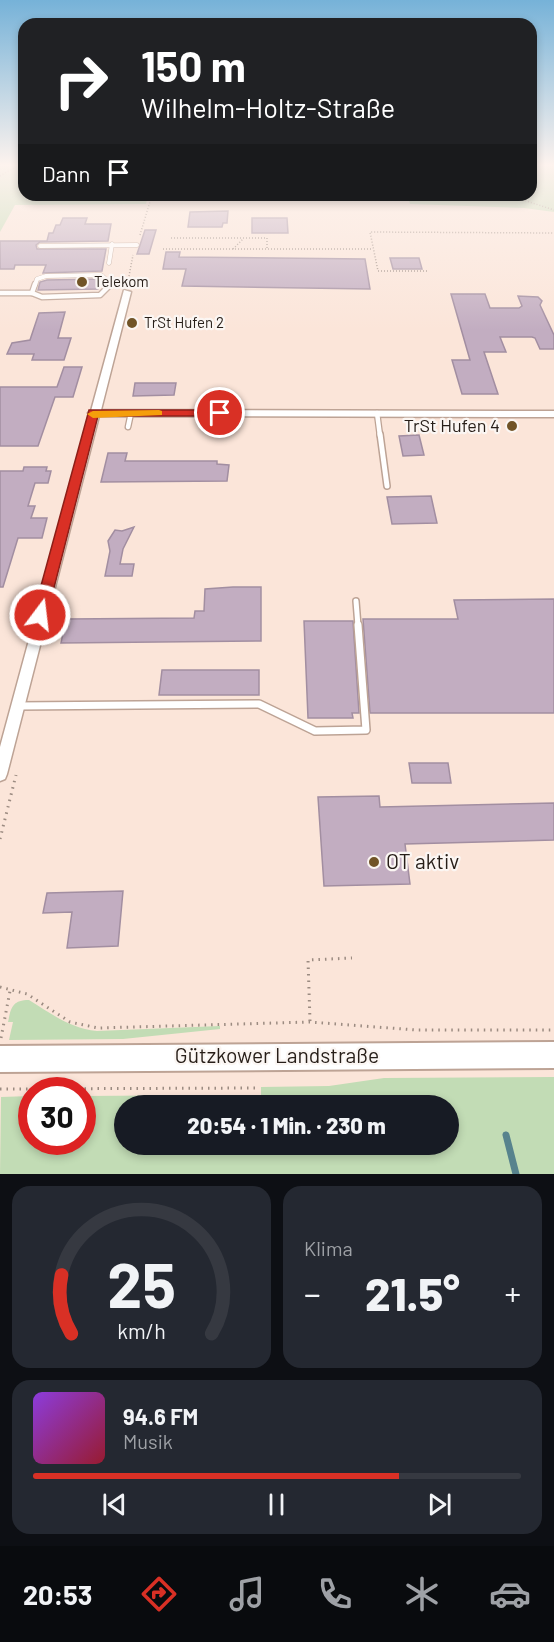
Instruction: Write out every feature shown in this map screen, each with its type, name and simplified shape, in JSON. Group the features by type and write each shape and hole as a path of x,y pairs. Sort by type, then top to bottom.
{"main road":[{"name":"Gützkower Landstraße","path":"0,1059 554,1055"}],"street":[{"path":"0,774 127,288"},
{"path":"93,413 554,414"}],"lane":[{"path":"109,263 112,244"},
{"path":"40,246 137,244"},
{"path":"33,292 37,279 46,276 101,275 105,276 111,284 127,288"},
{"path":"33,292 34,296 42,297 100,295 111,284"},
{"path":"0,293 33,292"},
{"path":"128,426 131,413"},
{"path":"377,413 387,486"},
{"path":"17,706 259,704 315,731 366,730 356,601"}],"path":[{"path":"427,271 378,271 370,232 554,233"},
{"path":"171,238 267,238 267,249"},
{"path":"233,249 243,239"},
{"path":"163,249 373,249"},
{"path":"310,1022 308,960 352,958"},
{"path":"0,987 27,994 70,1022 98,1028 239,1022 310,1022 416,1030 554,1030"},
{"path":"0,1047 9,991"},
{"path":"0,1089 258,1088"}],"green space":[{"path":"0,221 6,221 0,232"},
{"path":"29,1000 69,1024 97,1031 220,1026 220,1029 123,1039 9,1040 13,1022 8,1022 11,1009 19,1001"},
{"path":"554,1077 554,1174 0,1174 1,1097 18,1096 18,1155 96,1155 96,1096 114,1096 114,1155 459,1155 459,1095 261,1095 261,1087 329,1086 384,1078"}],"building":[{"path":"62,221 111,224 108,241 40,242 36,245 37,249 106,249 102,271 43,273 46,265 15,265 14,269 0,269 0,241 47,241 49,233 53,233 56,225 60,225"},
{"path":"189,221 227,221 222,227 188,227"},
{"path":"252,221 287,221 288,233 252,233"},
{"path":"145,230 156,230 149,254 137,254"},
{"path":"166,252 180,252 179,257 365,259 370,289 182,286 186,269 163,269"},
{"path":"390,258 419,258 422,269 393,269"},
{"path":"99,279 98,289 38,290 40,282 47,280"},
{"path":"451,294 485,294 490,308 519,308 522,306 518,296 538,297 542,301 540,305 554,335 554,349 540,349 535,338 532,337 500,337 506,352 484,352 498,394 462,394 452,360 470,360"},
{"path":"65,312 58,338 71,338 64,360 32,360 34,354 7,354 12,343 30,340 39,313"},
{"path":"64,367 82,367 73,397 55,397 38,446 0,446 0,387 57,387"},
{"path":"135,383 176,383 174,395 133,396"},
{"path":"419,435 424,455 403,456 399,436"},
{"path":"108,453 127,453 125,461 217,461 217,464 229,465 227,481 101,482"},
{"path":"24,467 47,467 46,471 51,471 48,483 35,483 28,506 35,506 31,518 47,518 42,538 18,538 3,587 0,587 0,471 23,471"},
{"path":"431,496 437,523 392,524 387,497"},
{"path":"134,527 123,549 120,564 134,564 132,576 105,576 110,551 108,541 115,530 122,531"},
{"path":"261,587 261,641 61,643 66,619 194,618 195,611 204,611 205,589"},
{"path":"554,599 554,713 370,713 363,619 458,619 454,600"},
{"path":"304,621 353,621 359,713 352,713 353,718 308,718"},
{"path":"162,670 259,670 259,695 159,695"},
{"path":"409,763 448,763 451,783 412,783"},
{"path":"379,796 380,807 554,803 554,840 405,844 410,884 324,886 318,797"},
{"path":"123,891 118,946 67,948 72,912 43,913 47,893"}],"waterway":[{"path":"506,1135 516,1174"}],"slow traffic":[{"path":"93,414 159,413"}],"place":[{"name":"Telekom","path":"82,282"},
{"name":"TrSt Hufen 2","path":"132,323"},
{"name":"TrSt Hufen 4","path":"512,426"},
{"name":"OT aktiv","path":"374,862"}],"route":[{"path":"40,615 93,413 220,413"}]}
